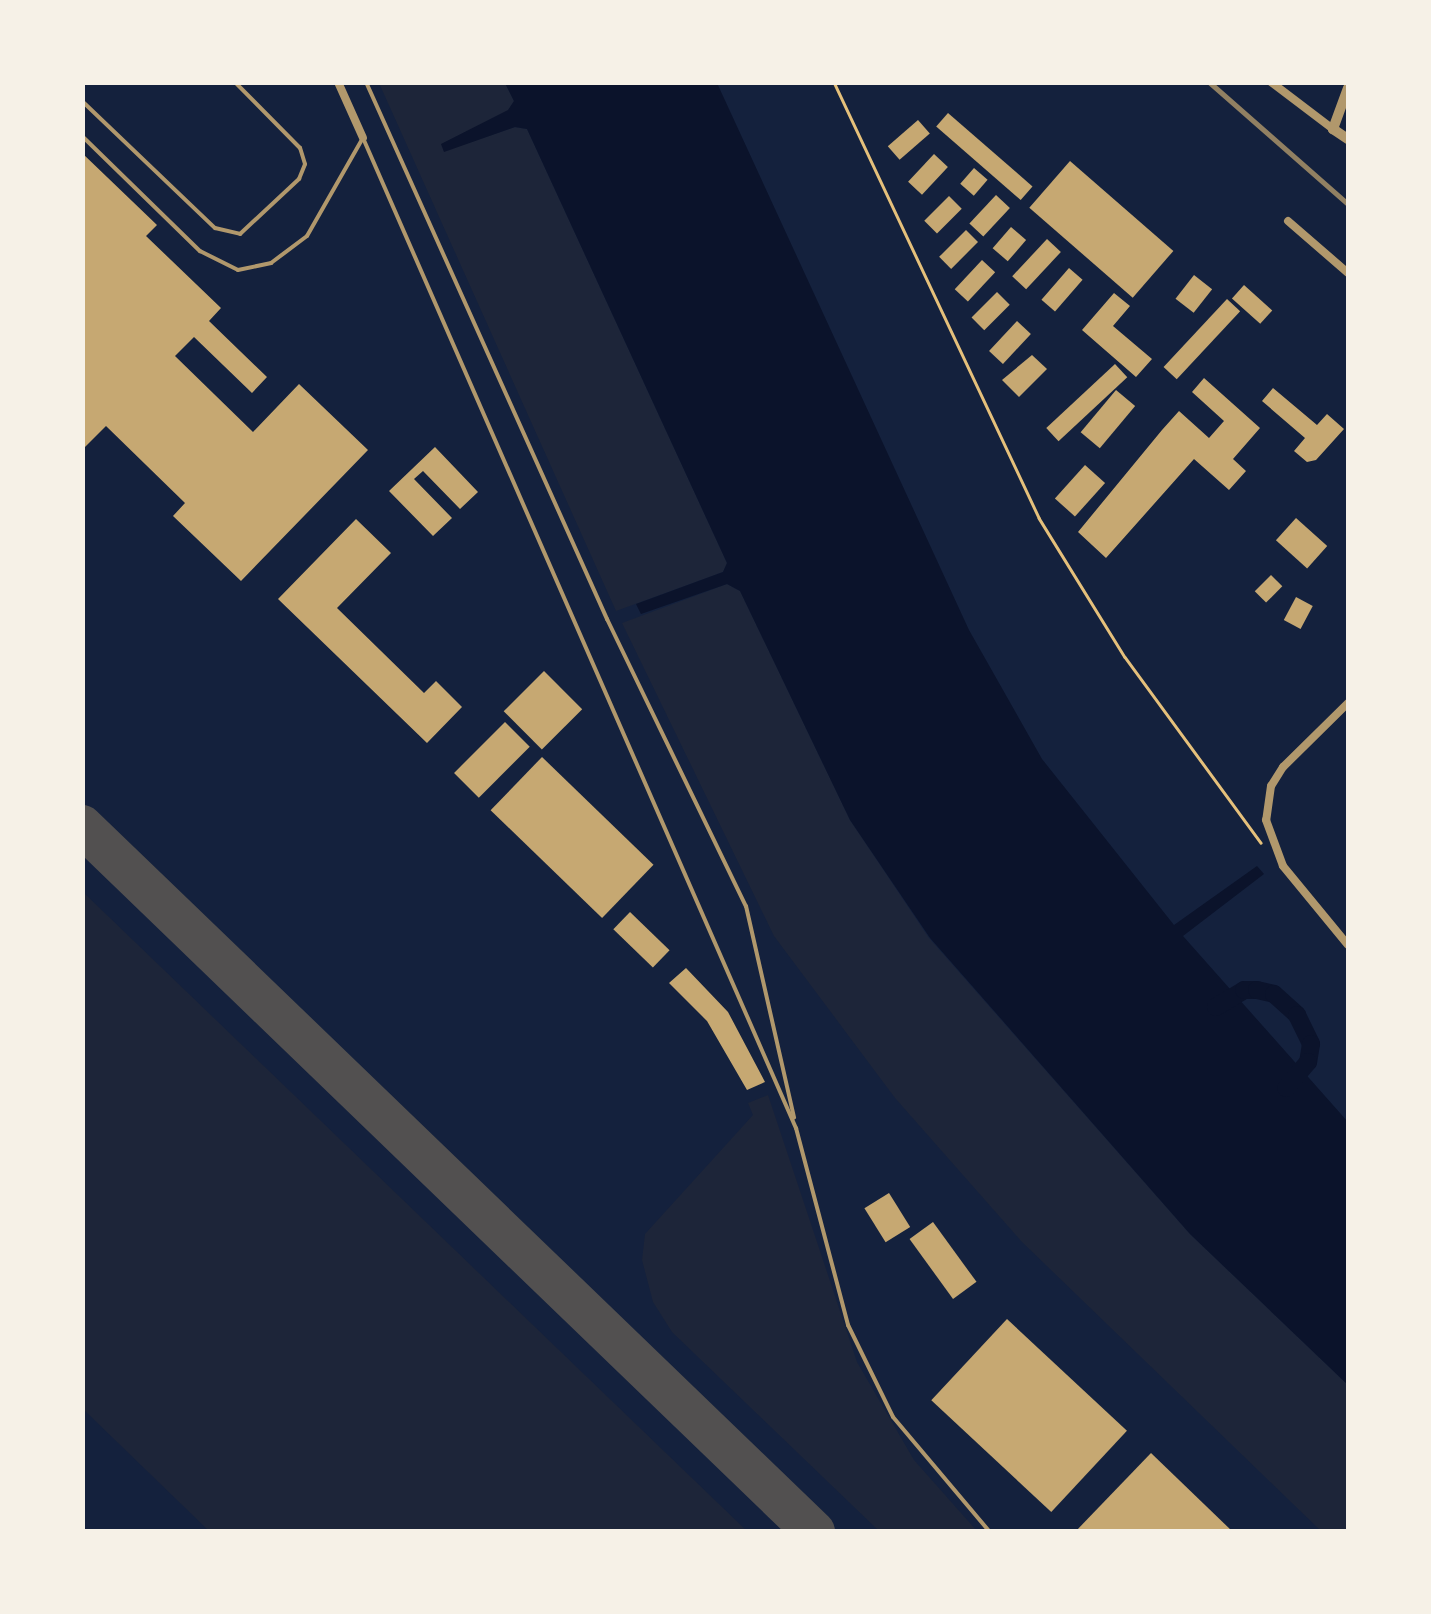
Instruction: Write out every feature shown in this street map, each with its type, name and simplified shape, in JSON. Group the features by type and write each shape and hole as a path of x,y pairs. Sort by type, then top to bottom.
{"street":[{"path":"338,82 363,138"},
{"path":"1271,82 1348,139"},
{"path":"1333,129 1348,88"},
{"path":"1288,221 1348,274"},
{"path":"1348,702 1271,786 1269,841 1283,866 1348,945"}],"lane":[{"path":"82,102 214,228 240,234 299,179 305,164 300,148 235,82"},
{"path":"366,82 607,619 746,906 796,1128 848,1324 893,1417 990,1532"},
{"path":"82,136 219,264 238,270 272,263 292,252 321,217 363,138"},
{"path":"363,138 796,1128"}],"path":[{"path":"834,82 1039,518 1125,658 1283,866"}],"shaded area":[{"path":"379,83 505,83 514,101 508,111 442,144 444,151 515,127 527,129 727,563 723,572 616,611"},
{"path":"505,83 717,83 969,630 1042,759 1174,925 1257,866 1264,874 1183,936 1348,1122 1348,1385 1190,1234 930,938 850,820 740,591 727,584 641,614 636,604 723,572 727,563 527,129 515,127 444,152 441,144 508,110 514,101"},
{"path":"727,584 740,591 850,820 929,938 1190,1234 1348,1385 1348,1531 1321,1531 1021,1241 895,1098 774,936 622,623"},
{"path":"82,892 747,1531 209,1531 83,1409"},
{"path":"768,1095 857,1362 914,1460 977,1531 879,1531 672,1332 653,1302 642,1260 645,1234 753,1115 748,1103"}],"building":[{"path":"948,113 1033,186 1021,200 936,127"},
{"path":"918,120 930,134 900,160 888,146"},
{"path":"82,153 157,225 146,236 221,308 209,321 267,377 252,393 194,337 175,356 253,432 299,384 368,450 241,581 173,516 185,503 106,426 82,450"},
{"path":"934,154 948,167 922,195 908,182"},
{"path":"1070,161 1173,251 1133,298 1029,208"},
{"path":"974,168 988,180 974,196 960,184"},
{"path":"996,195 1010,208 983,236 969,224"},
{"path":"949,196 962,209 937,233 924,221"},
{"path":"1011,227 1026,240 1008,261 993,248"},
{"path":"966,230 978,242 951,269 939,257"},
{"path":"1047,239 1061,252 1026,289 1012,276"},
{"path":"982,260 995,272 968,302 955,289"},
{"path":"1069,268 1083,280 1055,312 1041,300"},
{"path":"1194,275 1212,289 1194,313 1176,299"},
{"path":"1244,285 1272,310 1260,324 1232,298"},
{"path":"997,292 1010,305 984,330 972,317"},
{"path":"1114,293 1130,306 1113,326 1152,359 1136,377 1082,330"},
{"path":"1227,299 1240,311 1177,379 1164,367"},
{"path":"1017,321 1031,334 1003,364 989,351"},
{"path":"1032,355 1047,369 1019,397 1002,380"},
{"path":"1115,364 1127,377 1059,441 1046,428"},
{"path":"1204,378 1260,428 1233,459 1246,471 1229,490 1194,459 1106,558 1078,532 1162,430 1179,411 1209,438 1224,421 1192,392"},
{"path":"1273,388 1317,425 1327,414 1344,429 1316,460 1307,462 1294,451 1305,438 1262,401"},
{"path":"1116,390 1135,406 1100,448 1081,432"},
{"path":"435,447 478,492 460,509 423,471 414,479 452,518 433,536 389,491"},
{"path":"1085,465 1105,483 1075,517 1055,498"},
{"path":"1296,518 1327,546 1307,568 1276,540"},
{"path":"356,519 391,553 337,608 424,693 436,681 462,707 427,743 278,599"},
{"path":"1271,575 1282,586 1266,603 1255,591"},
{"path":"1296,597 1313,606 1301,629 1284,620"},
{"path":"544,671 582,709 542,749 504,711"},
{"path":"505,722 530,747 479,798 454,773"},
{"path":"542,757 653,865 602,918 491,810"},
{"path":"630,912 670,950 653,967 613,929"},
{"path":"686,968 728,1012 765,1082 747,1090 707,1021 669,983"},
{"path":"889,1193 910,1227 886,1242 864,1208"},
{"path":"933,1222 976,1282 953,1299 910,1239"},
{"path":"1007,1319 1127,1431 1051,1512 931,1400"},
{"path":"1151,1453 1233,1532 1075,1532"}],"waterway":[{"path":"1216,1007 1244,990 1257,990 1274,994 1297,1015 1311,1044 1308,1062 1286,1088"}],"taxiway":[{"path":"82,826 814,1532"}],"railway":[{"path":"1209,82 1348,204"}]}
